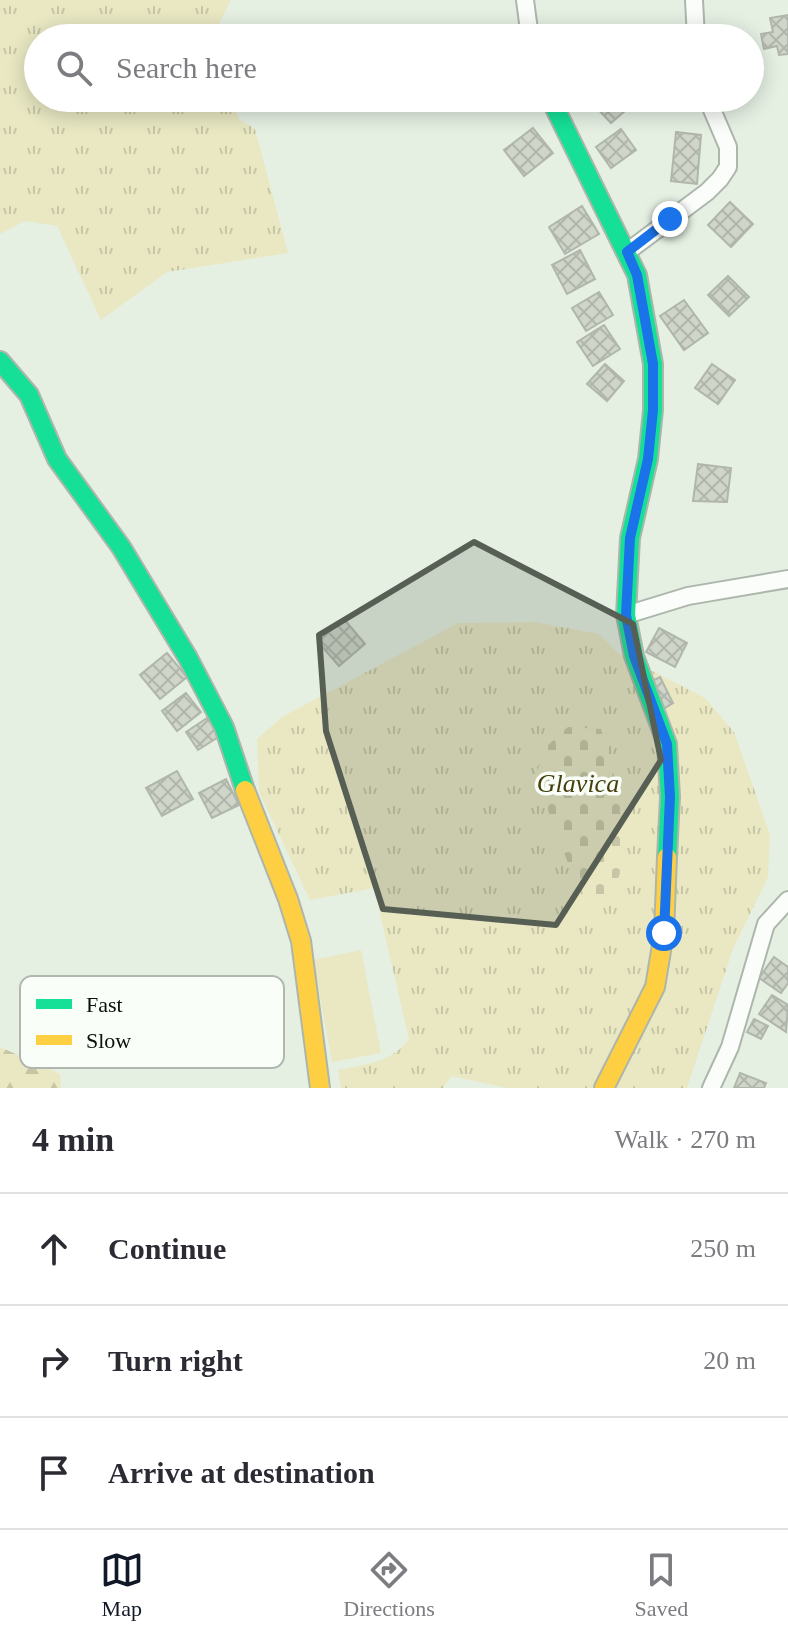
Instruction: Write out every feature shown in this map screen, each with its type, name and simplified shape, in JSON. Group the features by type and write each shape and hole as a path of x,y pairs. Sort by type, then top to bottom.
{"street":[{"path":"525,0 528,24"},
{"path":"694,0 695,24"},
{"path":"557,112 637,275 653,364 648,459 630,538 626,615 634,656 667,744 670,797 664,933 655,987 604,1088"},
{"path":"627,252 707,192 728,167 728,147 713,112"},
{"path":"0,361 29,395 57,459 121,547 188,658 224,727 251,811 288,899 301,941 320,1088"},
{"path":"626,615 688,596 788,579"},
{"path":"711,1088 730,1047 766,924 788,900"}],"highlighted area":[{"path":"474,542 633,624 661,760 556,925 383,909 326,731 319,635"}],"green space":[{"path":"0,0 231,0 219,24 24,24 24,112 236,112 239,119 255,129 288,253 167,272 101,320 57,226 25,221 0,234"},
{"path":"535,622 599,634 619,654 705,698 734,732 770,835 768,877 733,949 687,1088 507,1088 451,1076 443,1088 341,1088 338,1070 386,1058 409,1039 374,888 310,900 259,792 257,739 282,717 458,623"},
{"name":"Glavica","path":"568,727 601,729 621,812 623,855 619,875 610,897 594,911 568,863 535,776 547,746"},
{"path":"361,950 381,1053 332,1062 313,960"},
{"path":"0,1047 20,1056 20,1068 47,1068 60,1074 61,1088 0,1088"}],"building":[{"path":"788,15 788,54 779,55 777,46 764,49 764,34 773,32 770,18"},
{"path":"601,112 624,112 611,123"},
{"path":"533,128 553,153 524,176 504,150"},
{"path":"621,129 636,150 611,168 596,147"},
{"path":"676,132 701,135 697,184 671,181"},
{"path":"730,202 753,224 731,247 708,225"},
{"path":"582,206 599,234 565,254 549,227"},
{"path":"580,250 595,279 567,294 552,265"},
{"path":"728,276 749,297 729,316 708,295"},
{"path":"599,292 613,315 586,331 572,308"},
{"path":"684,300 708,333 684,350 660,316"},
{"path":"604,325 620,349 593,366 577,342"},
{"path":"605,364 624,381 607,401 587,384"},
{"path":"712,364 735,380 718,404 695,388"},
{"path":"698,464 731,468 727,502 693,501"},
{"path":"344,619 365,644 339,666 318,642"},
{"path":"659,628 687,643 675,667 646,652"},
{"path":"167,653 187,677 160,699 140,675"},
{"path":"660,677 673,703 663,709 650,682"},
{"path":"186,693 201,712 177,731 162,711"},
{"path":"210,716 223,734 198,750 186,732"},
{"path":"177,771 193,799 162,816 146,788"},
{"path":"226,779 239,805 212,818 199,793"},
{"path":"774,957 788,967 788,983 781,993 759,978"},
{"path":"772,995 788,1005 786,1032 759,1014"},
{"path":"754,1019 768,1026 761,1039 747,1032"},
{"path":"740,1073 766,1083 764,1088 734,1088"}],"traffic: fast":[{"path":"557,112 637,275 653,364 653,410 648,459 630,538 626,615 634,656 667,744 670,797 667,857"},
{"path":"0,361 29,395 57,459 121,547 188,658 224,727 245,790"}],"traffic: slow":[{"path":"245,790 288,899 301,941 320,1088"},
{"path":"604,1088 655,987 664,933 667,857"}],"route":[{"path":"664,933 670,797 667,744 634,656 626,615 630,538 648,459 653,410 653,364 637,275 627,252 670,219"}]}
